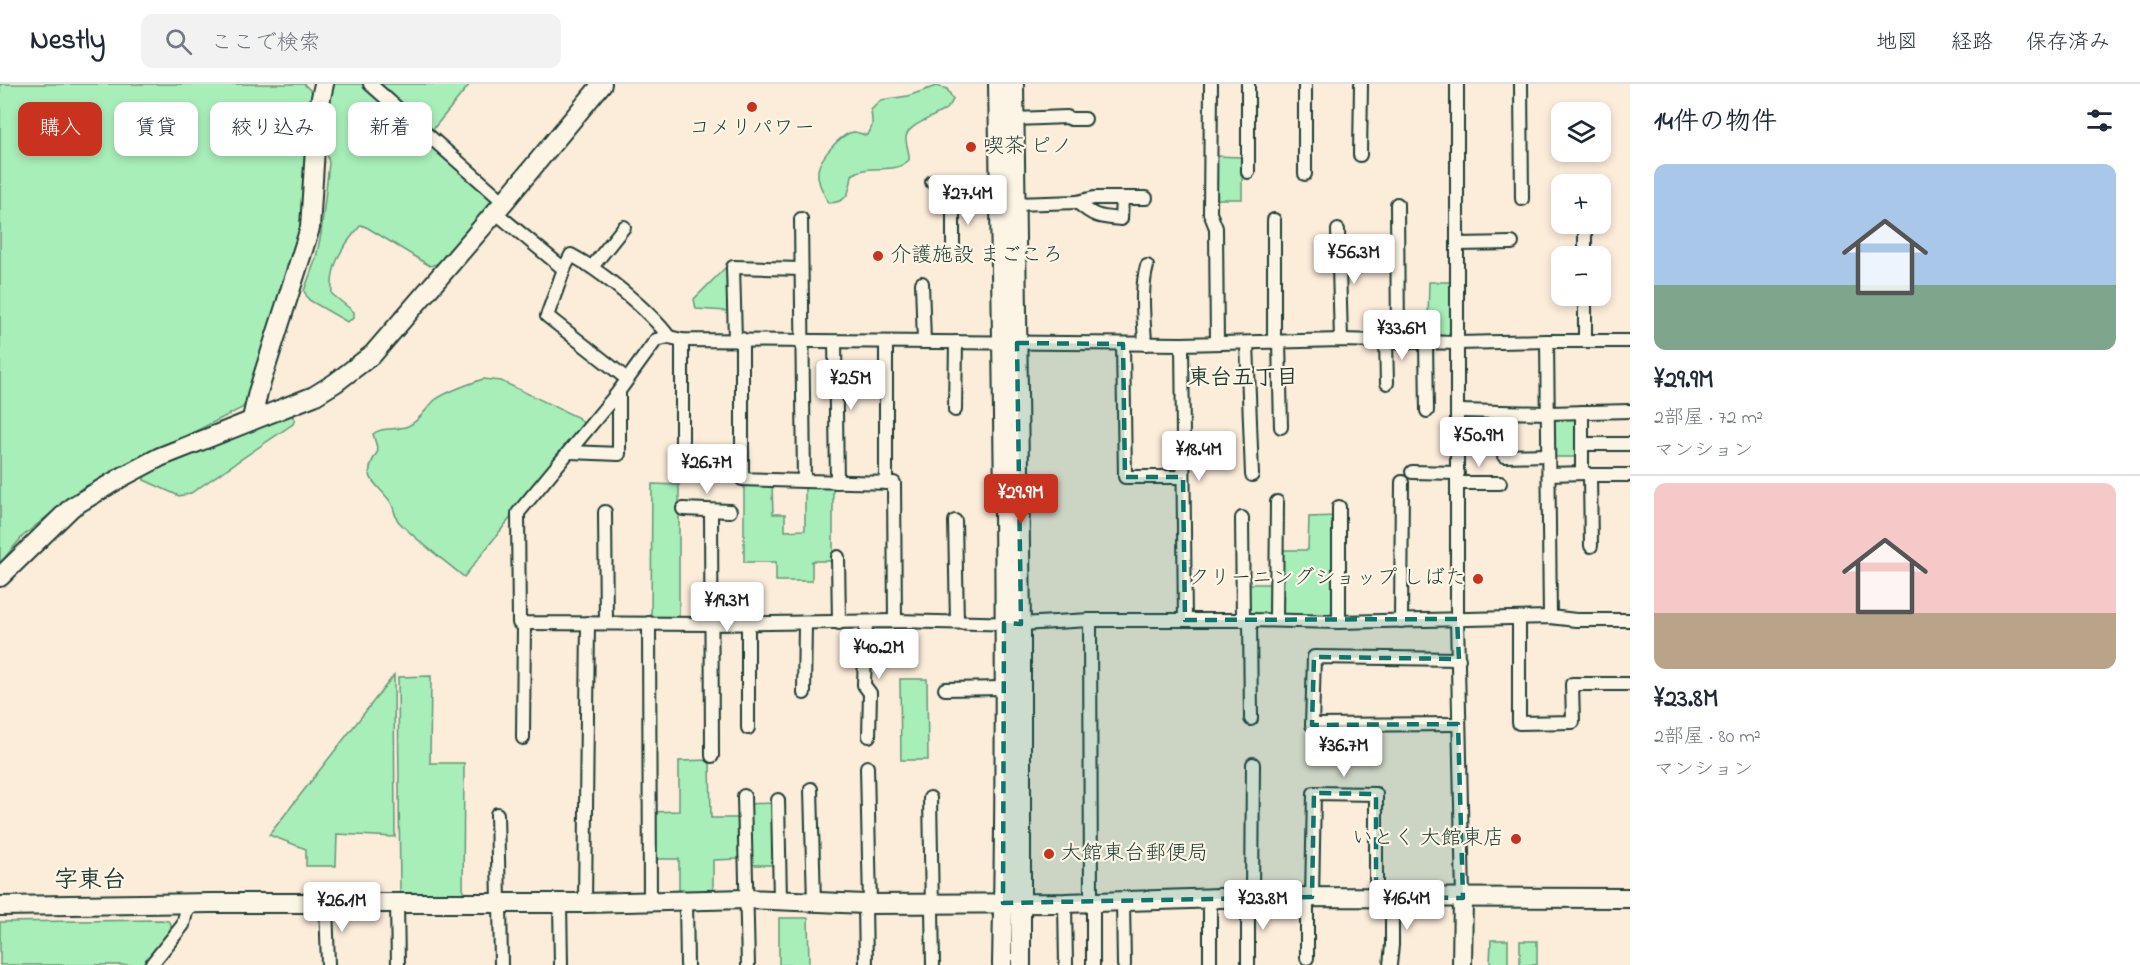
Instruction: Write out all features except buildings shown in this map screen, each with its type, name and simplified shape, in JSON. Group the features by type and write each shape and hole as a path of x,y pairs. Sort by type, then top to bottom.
{"street":[{"path":"252,419 258,392 310,228 317,116 324,84"},
{"path":"370,84 564,269"},
{"path":"0,577 72,507 160,457 314,396 374,354 602,84"},
{"path":"998,84 1008,200 1012,623 1012,903 1002,965"},
{"path":"1008,200 1015,119 1014,84"},
{"path":"1211,84 1210,213 1216,228 1217,343"},
{"path":"1248,84 1248,172"},
{"path":"1305,84 1305,174"},
{"path":"1360,155 1361,84"},
{"path":"1456,84 1457,619 1463,898 1462,965"},
{"path":"1521,84 1522,199"},
{"path":"1015,119 1067,117 1085,119"},
{"path":"932,182 941,189 960,194 1008,200 1077,202 1094,198 1146,198"},
{"path":"954,251 953,203 960,194"},
{"path":"1077,202 1089,213 1100,217 1121,219 1122,198"},
{"path":"1387,383 1392,340 1397,204"},
{"path":"801,219 804,481"},
{"path":"1274,220 1276,342 1281,427"},
{"path":"591,267 624,227"},
{"path":"1338,230 1341,340"},
{"path":"1458,244 1512,243"},
{"path":"627,380 547,316 571,255 591,267 658,322 669,337"},
{"path":"1145,344 1143,280 1147,266"},
{"path":"801,269 733,267 739,339 741,479 894,483 895,621"},
{"path":"922,283 924,342"},
{"path":"1585,306 1585,341"},
{"path":"1630,341 1547,340 1458,343 1341,340 1123,344 682,340 669,337 656,340 619,391 518,513 519,623 712,624 895,621 1012,623 1090,620 1339,622 1550,617 1576,620 1630,620"},
{"path":"682,340 682,458"},
{"path":"1547,340 1550,617"},
{"path":"1426,341 1427,411"},
{"path":"835,342 837,482"},
{"path":"886,342 886,483"},
{"path":"955,410 956,342"},
{"path":"1247,343 1252,475"},
{"path":"1123,344 1125,477 1184,477"},
{"path":"1182,344 1185,620"},
{"path":"570,452 620,454 619,391"},
{"path":"1458,411 1548,413 1630,411"},
{"path":"1582,412 1582,470 1588,474"},
{"path":"1582,444 1630,444"},
{"path":"1504,456 1548,455"},
{"path":"1412,472 1500,483"},
{"path":"1549,474 1630,475"},
{"path":"1588,474 1591,546"},
{"path":"1401,621 1402,482"},
{"path":"1276,620 1277,502"},
{"path":"1339,507 1339,622"},
{"path":"683,509 730,512"},
{"path":"711,511 711,756"},
{"path":"605,512 606,623"},
{"path":"1242,518 1251,719"},
{"path":"955,522 957,622"},
{"path":"838,557 839,623"},
{"path":"1519,618 1519,723 1573,722 1572,684 1630,684"},
{"path":"1090,620 1093,965"},
{"path":"748,622 748,728"},
{"path":"804,693 805,622"},
{"path":"866,622 864,685 870,693 869,736"},
{"path":"523,738 524,623"},
{"path":"585,903 588,623"},
{"path":"649,623 650,901"},
{"path":"1012,623 1004,688 1012,903 1021,965"},
{"path":"1458,724 1312,725 1314,657 1459,659"},
{"path":"945,689 1004,688"},
{"path":"1248,965 1252,764"},
{"path":"866,965 867,767"},
{"path":"811,789 814,902"},
{"path":"1307,958 1314,793 1376,794 1384,897 1392,945 1390,965"},
{"path":"744,796 748,965"},
{"path":"930,798 933,965"},
{"path":"778,800 780,900"},
{"path":"497,814 501,965"},
{"path":"0,906 398,902 585,903 747,899 931,904 1065,903 1250,897 1630,898"},
{"path":"1210,898 1210,965"},
{"path":"686,901 687,965"},
{"path":"1123,901 1124,965"},
{"path":"398,902 398,965"},
{"path":"326,903 328,965"},
{"path":"560,903 561,965"},
{"path":"1065,903 1066,965"},
{"path":"151,965 183,925 188,904"}],"highlighted area":[{"path":"1017,343 1123,344 1125,477 1183,477 1185,620 1457,619 1459,659 1314,657 1312,725 1458,724 1463,898 1376,897 1376,794 1314,793 1312,897 1003,903 1004,623 1021,624"}],"green space":[{"path":"0,84 304,84 312,92 311,102 210,102 210,156 306,156 299,236 253,395 242,408 82,488 23,536 0,563"},
{"path":"327,84 470,84 432,130 432,102 348,102 348,156 432,156 432,145 494,200 440,263 430,266 361,225 339,256 333,274 332,294 354,312 354,318 347,322 309,300 304,291 316,258 321,234 329,163 327,156 336,156 336,102 326,102"},
{"path":"936,86 947,89 953,99 944,110 908,132 906,139 909,160 896,167 859,171 852,175 850,187 844,199 828,203 818,172 831,148 843,137 854,132 867,135 872,127 871,110 881,100 908,96"},
{"path":"1213,156 1242,157 1242,199 1212,199"},
{"path":"728,265 727,311 696,309 694,299"},
{"path":"1429,282 1453,282 1453,333 1449,333 1448,337 1431,337 1431,322 1428,321"},
{"path":"483,379 501,381 579,418 584,424 464,577 397,520 392,504 371,478 370,467 378,451 373,434 381,430 408,426 416,421 440,396"},
{"path":"290,414 295,419 293,424 191,493 179,496 144,480 145,473 151,467"},
{"path":"1551,419 1579,419 1579,457 1551,457"},
{"path":"652,484 679,485 679,620 651,620"},
{"path":"744,485 772,485 773,514 785,514 785,531 805,530 805,485 833,485 833,561 812,561 812,581 776,581 776,562 744,562"},
{"path":"1337,516 1335,614 1332,616 1285,617 1280,609 1281,550 1308,550 1309,517"},
{"path":"1246,584 1270,584 1270,613 1267,616 1246,616"},
{"path":"394,675 395,837 337,834 336,866 306,866 306,849 269,835"},
{"path":"431,676 430,763 464,763 463,894 400,893 398,677"},
{"path":"900,679 927,679 928,760 901,760"},
{"path":"710,760 711,818 740,818 740,859 713,860 713,895 679,895 679,859 652,859 652,812 679,811 679,761"},
{"path":"773,803 774,865 748,865 747,804"},
{"path":"779,918 808,918 809,965 779,965"},
{"path":"161,920 171,924 170,932 142,965 0,965 0,922"},
{"path":"1491,940 1508,940 1508,965 1490,965"},
{"path":"1520,941 1537,941 1537,965 1520,965"}],"place":[{"name":"コメリパワー","path":"752,107"},
{"name":"喫茶 ピノ","path":"971,147"},
{"name":"介護施設 まごころ","path":"878,256"},
{"name":"クリーニングショップ しばた","path":"1478,579"},
{"name":"いとく 大館東店","path":"1516,839"},
{"name":"大館東台郵便局","path":"1049,854"}],"district":[{"name":"東台五丁目","path":"1243,379"},
{"name":"字東台","path":"90,881"}]}
